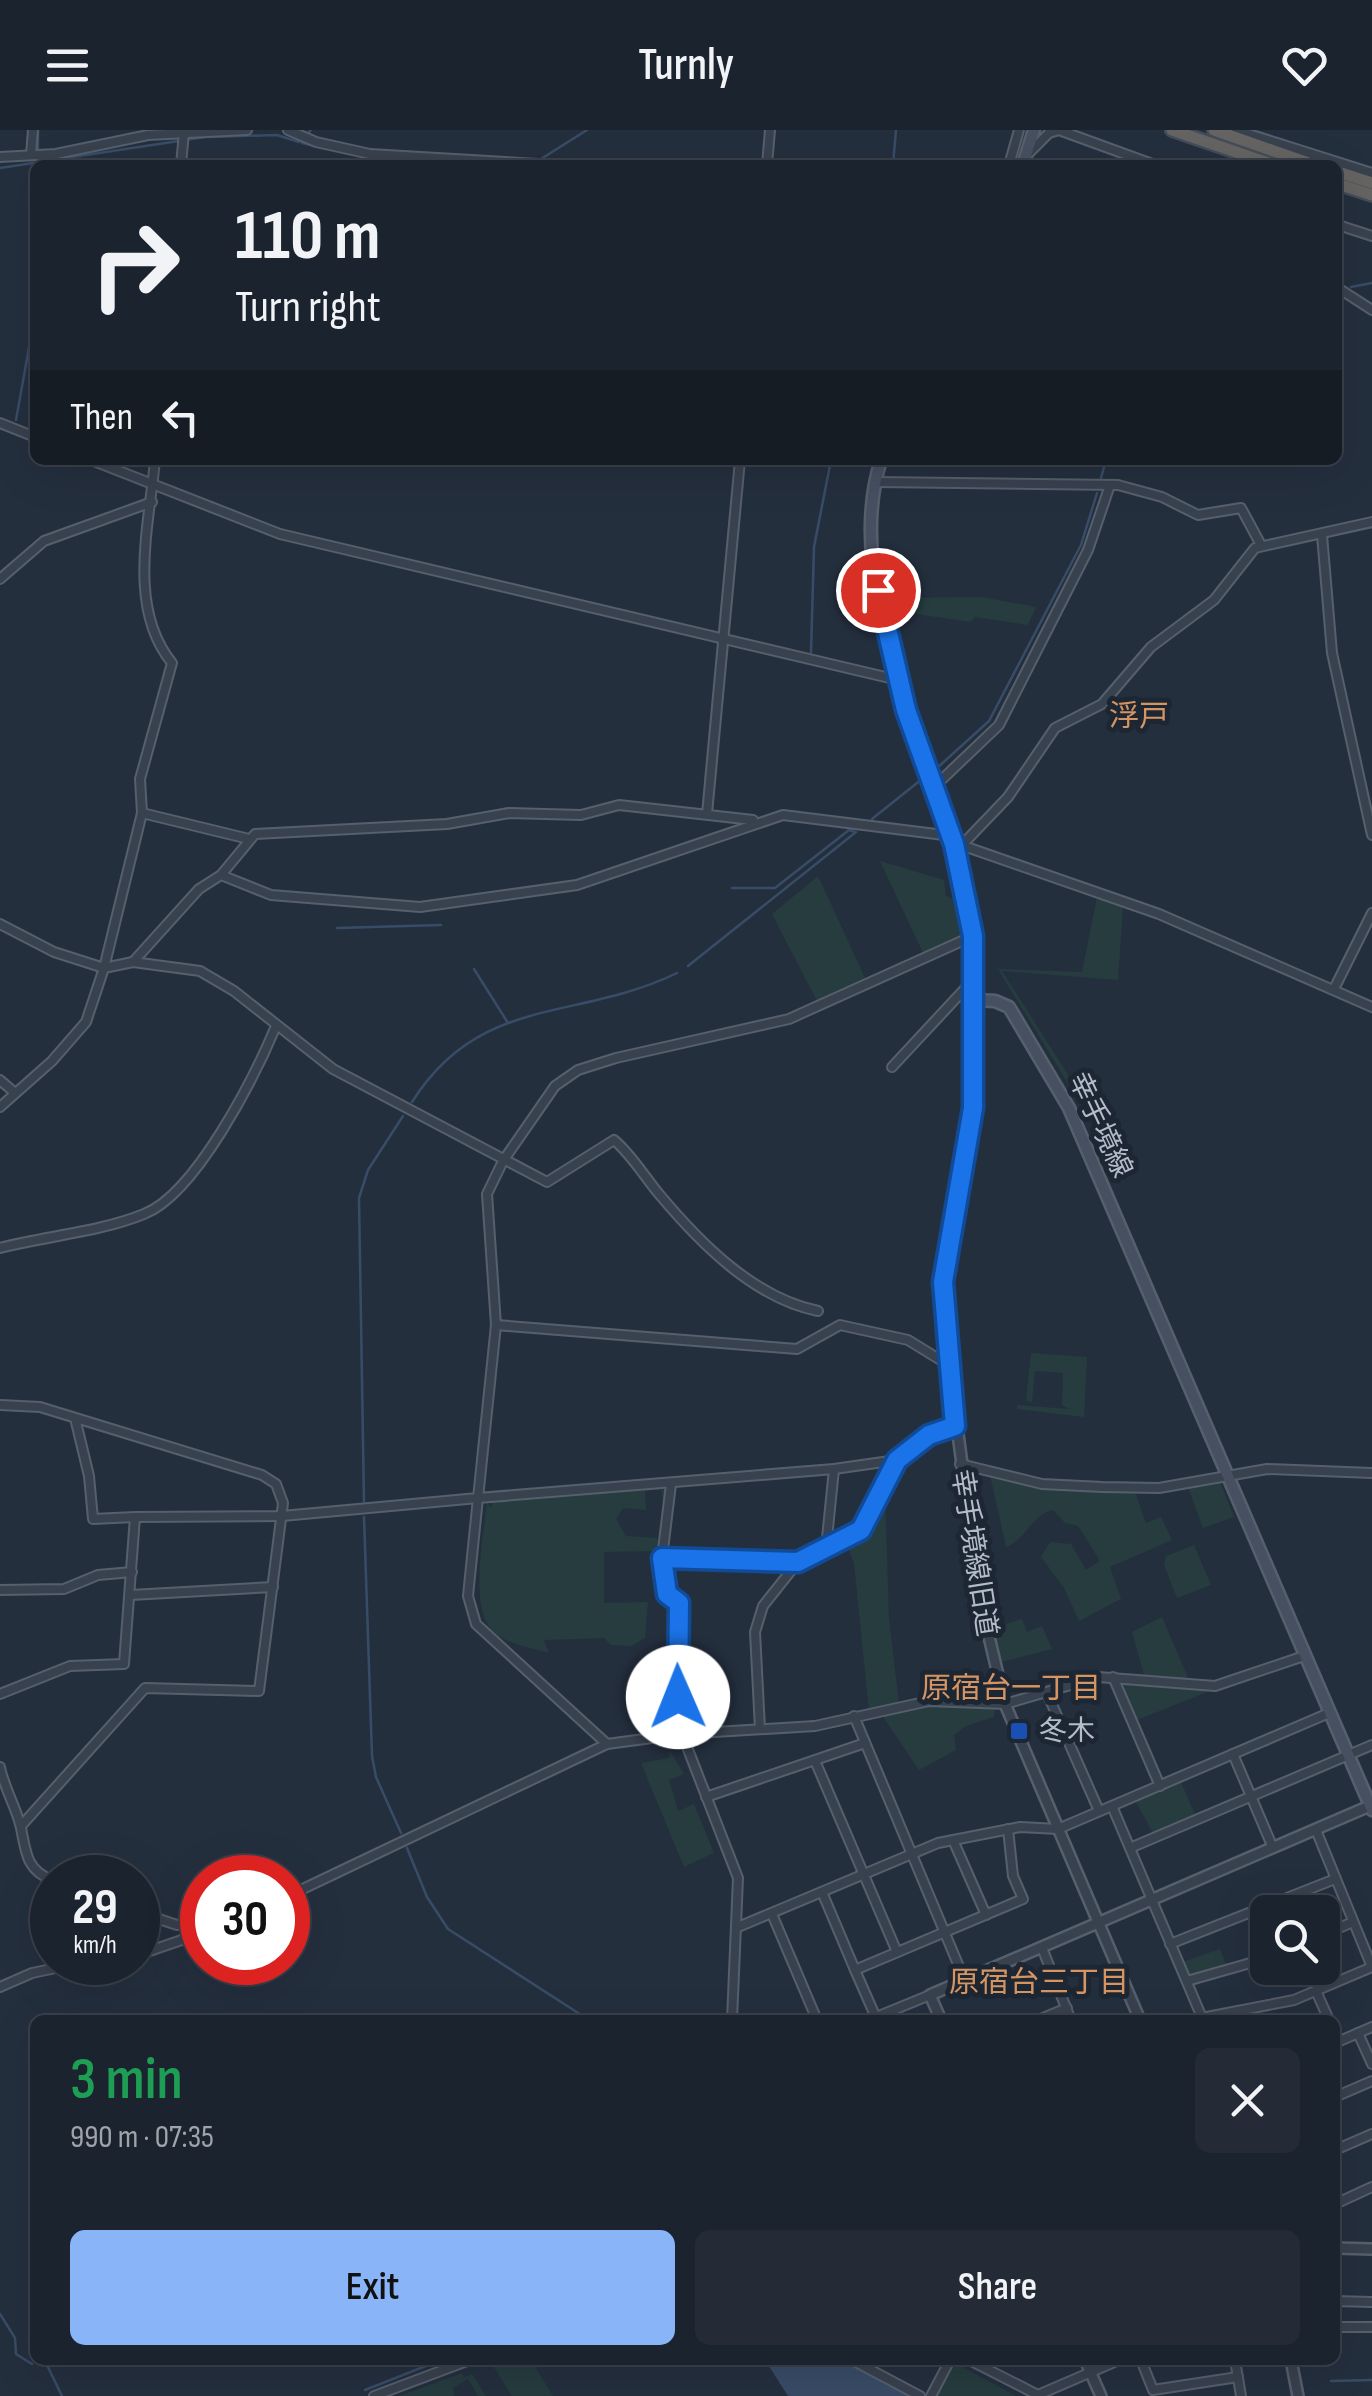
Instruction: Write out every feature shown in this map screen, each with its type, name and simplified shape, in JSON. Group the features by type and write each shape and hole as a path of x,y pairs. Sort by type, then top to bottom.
{"highway":[{"path":"1172,130 1259,160"},
{"path":"1214,130 1300,160"},
{"path":"1342,173 1372,183"},
{"path":"1342,185 1372,195"}],"main road":[{"path":"1024,160 1034,130"},
{"path":"880,465 874,539 878,590 898,680 956,842 973,936 974,1000"},
{"name":"幸手境線","path":"974,1000 1001,1002 1009,1008 1054,1078 1371,1807"}],"street":[{"path":"30,155 33,130"},
{"path":"0,158 184,133 248,130"},
{"path":"288,130 370,154 471,160"},
{"path":"767,160 770,130"},
{"path":"1010,160 1018,130"},
{"path":"1025,160 1049,133 1059,130 1141,160"},
{"path":"1236,130 1331,160"},
{"path":"182,160 184,133"},
{"path":"1342,164 1372,173"},
{"path":"1342,226 1372,236"},
{"path":"1342,291 1372,310"},
{"path":"0,423 30,435"},
{"path":"103,465 280,534 898,680"},
{"path":"0,1107 52,1061 86,1022 104,968 142,813 140,779 172,664 154,642 143,584 154,465"},
{"path":"708,814 740,465"},
{"path":"876,482 1110,485 1162,497 1198,515 1241,508 1260,545"},
{"path":"934,787 998,728 1088,550 1110,485"},
{"path":"0,579 44,542 152,502"},
{"path":"956,842 1008,796 1055,728 1102,704 1151,647 1214,600 1260,545 1372,522"},
{"path":"1322,535 1334,666 1372,835"},
{"path":"133,962 200,889 221,875 255,834 447,824 509,813 581,815 619,804 757,820"},
{"path":"142,813 249,839"},
{"path":"221,875 271,895 420,907 577,885 757,820 783,815 956,842 1159,914 1372,1007"},
{"path":"1334,989 1372,913"},
{"path":"0,924 54,952 104,968 133,962 200,972 234,991 333,1069 547,1182 614,1140 684,1222 739,1272 772,1298 818,1311"},
{"path":"608,1744 476,1624 468,1596 496,1326 487,1194 544,1100 578,1070 789,1019 973,936"},
{"path":"892,1067 974,979"},
{"name":"幸手境線旧道","path":"974,1000 970,1136 944,1259 942,1314 989,1652 1006,1704 1138,2015"},
{"path":"0,1248 143,1215 166,1202 253,1081 276,1026"},
{"path":"0,1080 14,1092"},
{"path":"496,1326 797,1349 840,1325 908,1340 947,1364"},
{"path":"0,1405 40,1407 262,1474 280,1490 282,1516 259,1691 145,1688 21,1826"},
{"path":"75,1418 89,1476 93,1519 282,1516 609,1484 671,1484 897,1460"},
{"path":"760,1728 758,1618 798,1562 861,1530 897,1460 929,1435 955,1426"},
{"path":"960,1464 1042,1484 1102,1487 1159,1488 1267,1469 1372,1473"},
{"path":"826,1548 834,1469"},
{"path":"671,1484 662,1558 667,1594 679,1603 682,1734 738,1878 732,2015"},
{"path":"0,1694 70,1666 124,1664 135,1517"},
{"path":"662,1558 798,1562"},
{"path":"0,1590 64,1589 98,1575 132,1572"},
{"path":"130,1595 274,1587"},
{"path":"310,1886 608,1744 682,1734 815,1726 929,1701 1006,1704 1085,1680 1113,1678 1215,1686 1304,1656"},
{"path":"1113,1678 1160,1786"},
{"path":"1048,1693 1098,1811"},
{"path":"738,1927 953,1840 1008,1829 1058,1829 1329,1713"},
{"path":"854,1716 965,1981"},
{"path":"706,1797 866,1743"},
{"path":"1130,1848 1372,1744"},
{"path":"1233,1754 1273,1848"},
{"path":"816,1763 897,1952"},
{"path":"0,1767 30,1864"},
{"path":"1112,1806 1200,2015"},
{"path":"883,2015 1371,1807"},
{"path":"855,1970 1023,1899 1013,1876 1008,1829"},
{"path":"1221,2015 1294,2000 1372,1966 1316,1830"},
{"path":"953,1840 986,1915"},
{"path":"1170,1944 1335,1879"},
{"path":"822,1892 872,2015"},
{"path":"772,1914 815,2015"},
{"path":"1340,1927 1353,1922"},
{"path":"1042,1948 1070,2015"},
{"path":"1187,1981 1250,1963"},
{"path":"0,1987 30,1973"},
{"path":"1316,1991 1327,2015"},
{"path":"930,1995 938,2015"},
{"path":"1050,2015 1068,2008"},
{"path":"1340,2039 1372,2027"},
{"path":"1358,2033 1372,2064"},
{"path":"1340,2094 1372,2081"},
{"path":"1340,2148 1372,2134"},
{"path":"1340,2202 1372,2188"},
{"path":"1340,2248 1372,2249"},
{"path":"1340,2301 1372,2302"},
{"path":"1340,2328 1372,2327"},
{"path":"374,2396 457,2365"},
{"path":"861,2365 920,2396"},
{"path":"930,2396 947,2365"},
{"path":"979,2365 1038,2395 1108,2365"},
{"path":"1088,2365 1101,2396"},
{"path":"1144,2365 1153,2390 1238,2377"},
{"path":"1236,2365 1241,2396"},
{"path":"1293,2365 1298,2396"}],"green space":[{"path":"981,597 1036,607 1028,625 975,617 971,622 888,610 885,598"},
{"path":"880,861 944,880 946,896 959,901 964,937 924,955"},
{"path":"818,876 865,978 880,975 818,1003 772,914"},
{"path":"1097,897 1123,906 1118,980 1002,971 1067,1073 1075,1095 998,969 1082,972"},
{"path":"1031,1353 1087,1357 1084,1417 1017,1409 1017,1405 1069,1409 1062,1405 1063,1373 1035,1371 1032,1402 1026,1401"},
{"path":"990,1475 1036,1487 1135,1492 1146,1523 1161,1517 1172,1540 1110,1567 1121,1599 1079,1621 1064,1588 1041,1557 1050,1542 1071,1544 1086,1570 1100,1561 1078,1526 1065,1523 1053,1510 1039,1517 1006,1547"},
{"path":"1219,1479 1234,1517 1203,1528 1187,1485"},
{"path":"659,1487 666,1491 664,1509 661,1489 645,1491 646,1510 623,1508 616,1519 626,1536 657,1538 660,1551 604,1552 604,1603 648,1602 645,1638 631,1646 611,1645 604,1638 544,1640 549,1653 508,1641 487,1624 479,1572 487,1502 490,1507 493,1504 489,1499"},
{"path":"885,1492 889,1618 899,1704 869,1711 854,1563 846,1543 865,1527"},
{"path":"1194,1545 1211,1585 1177,1598 1164,1565 1166,1556"},
{"path":"1162,1617 1188,1683 1145,1678 1132,1632"},
{"path":"1022,1619 1027,1632 1042,1626 1052,1649 998,1663 990,1629"},
{"path":"1122,1681 1210,1691 1137,1720"},
{"path":"929,1704 995,1708 994,1717 966,1726 954,1735 956,1750 919,1770 882,1715"},
{"path":"670,1751 684,1774 669,1780 678,1811 694,1804 714,1853 684,1867 641,1763 669,1758"},
{"path":"1180,1780 1196,1817 1154,1835 1135,1800"},
{"path":"1220,1949 1227,1967 1188,1975 1183,1962"},
{"path":"493,2365 541,2365 536,2368 553,2396 512,2396"},
{"path":"954,2365 959,2365 1016,2396 935,2396"},
{"path":"462,2373 464,2377 472,2374 486,2396 478,2396 468,2379 453,2388 454,2396 399,2396"}],"water":[{"path":"768,2365 850,2365 909,2396 788,2396"}],"waterway":[{"path":"38,130 38,152"},
{"path":"53,160 205,137 277,135 299,142 311,130"},
{"path":"541,159 587,130"},
{"path":"893,160 896,130"},
{"path":"302,143 397,160"},
{"path":"0,168 30,163"},
{"path":"1351,287 1372,283"},
{"path":"16,420 30,342"},
{"path":"811,652 814,547 830,465"},
{"path":"1101,478 1105,465"},
{"path":"936,769 989,721 1081,545 1097,493"},
{"path":"872,819 922,779"},
{"path":"732,888 775,888 849,830 855,832"},
{"path":"688,966 856,832"},
{"path":"337,928 441,925"},
{"path":"474,969 508,1023"},
{"path":"412,1102 439,1067 468,1043 499,1027 532,1015 603,999 677,973"},
{"path":"364,1502 359,1198 368,1170 403,1116"},
{"path":"364,1517 372,1756 376,1777 401,1833"},
{"path":"407,1848 427,1897 448,1929 581,2015"},
{"path":"0,2314 15,2338 16,2354 30,2363"},
{"path":"47,2365 62,2396"},
{"path":"365,2390 428,2365"},
{"path":"1331,2381 1372,2380"}],"place":[{"name":"冬木","path":"1019,1731"}],"district":[{"name":"浮戸","path":"1139,717"},
{"name":"原宿台一丁目","path":"1011,1689"},
{"name":"原宿台三丁目","path":"1039,1983"}],"route":[{"path":"678,1697 679,1603 667,1594 662,1558 798,1562 861,1530 897,1460 929,1435 955,1426 942,1314 943,1282 948,1234 973,1108 973,936 954,844 906,710 878,590"}]}
